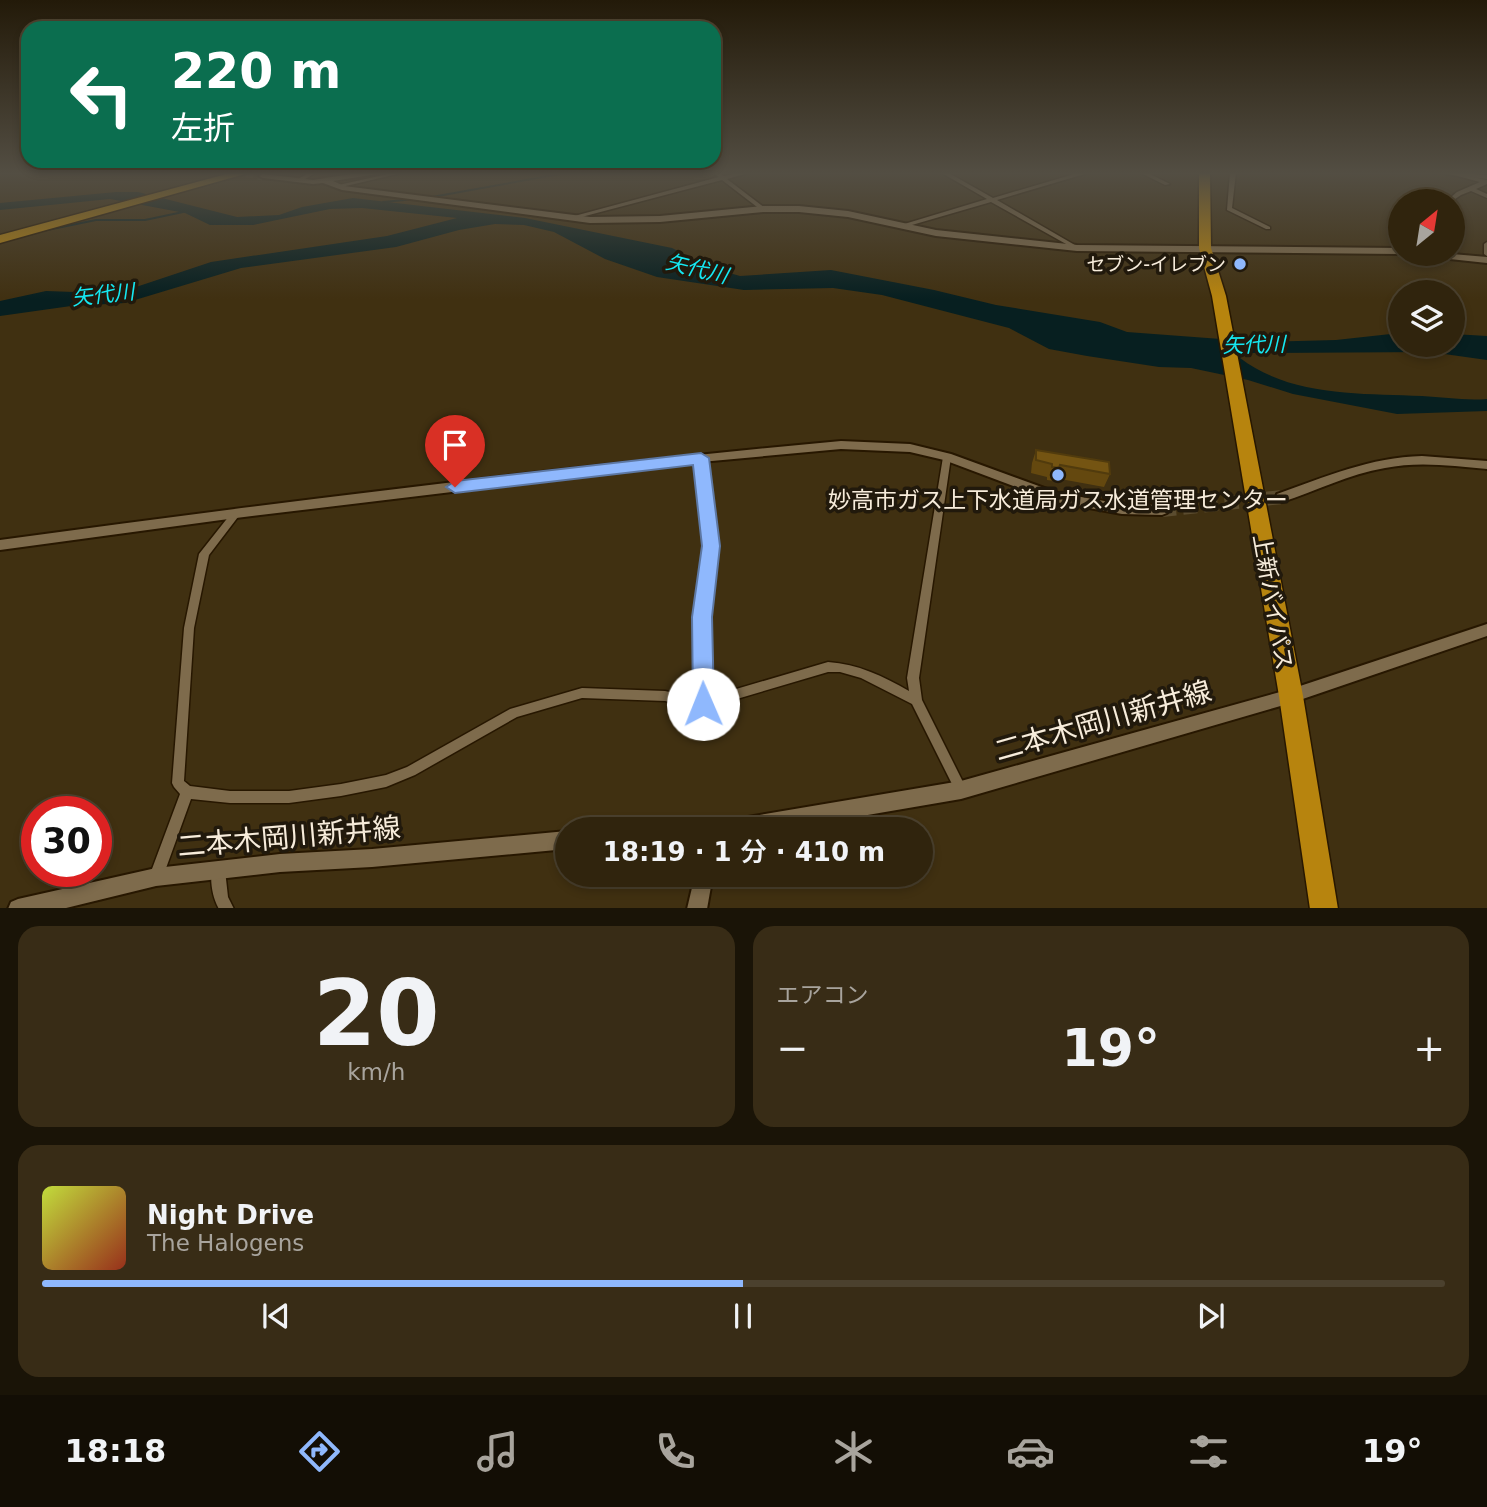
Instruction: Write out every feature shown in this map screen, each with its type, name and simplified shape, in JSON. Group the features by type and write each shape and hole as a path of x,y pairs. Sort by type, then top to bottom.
{"highway":[{"path":"0,237 82,214"},
{"name":"上新バイパス","path":"1204,214 1205,248 1219,296 1291,696 1324,908"}],"street":[{"path":"544,214 570,218 660,219 708,214"},
{"path":"570,218 583,214"},
{"path":"847,214 936,233 1077,248 1388,251"},
{"path":"904,226 943,214"},
{"path":"1017,214 1077,248"},
{"path":"1240,214 1268,228"},
{"path":"1487,244 1487,254"},
{"path":"1465,257 1487,260"},
{"path":"0,545 236,513 701,458 841,445 899,447 947,457 1056,497 1122,509 1162,510"},
{"path":"947,457 913,678 916,700 961,790"},
{"path":"701,458 711,546 702,617 703,704"},
{"path":"1282,497 1349,474 1399,461 1487,465"},
{"path":"236,513 204,554 189,628 178,783 187,792 230,797 289,797 386,781 443,755 514,713 582,693 665,696 703,704 828,667 841,667 863,672 916,700"},
{"name":"二本木岡川新井線","path":"801,817 961,790 1291,696 1487,629"},
{"path":"156,877 187,792"},
{"name":"二本木岡川新井線","path":"18,908 156,877 555,842"},
{"path":"218,870 221,898 227,908"},
{"path":"696,908 701,887"}],"water":[{"path":"188,214 237,217 304,214 253,225 210,225"},
{"name":"矢代川","path":"423,214 494,214 525,218 672,248 712,268 740,276 831,270 996,305 1100,322 1127,332 1261,342 1336,340 1388,334 1388,352 1248,353 1240,358 1260,371 1304,386 1351,393 1487,399 1487,411 1397,414 1293,394 1248,380 1191,368 1159,367 1049,349 1009,328 882,295 833,288 744,290 657,277 605,259 554,232 524,225 495,224 459,230 396,247 241,268 125,303 71,306 0,316 0,301 46,291 102,293 136,287 211,262 387,236 457,218"},
{"path":"1465,335 1487,336 1487,360 1465,357"}],"building":[{"path":"1036,450 1109,462 1110,474 1060,465 1059,468 1052,467 1052,464 1036,460"}],"waterway":[{"path":"42,231 96,220 145,220 172,214"}],"tunnel":[{"path":"1162,510 1282,497"}],"place":[{"name":"セブン-イレブン","path":"1240,264"},
{"name":"妙高市ガス上下水道局ガス水道管理センター","path":"1058,475"}],"route":[{"path":"455,487 701,458 711,546 702,617 703,704"}]}
